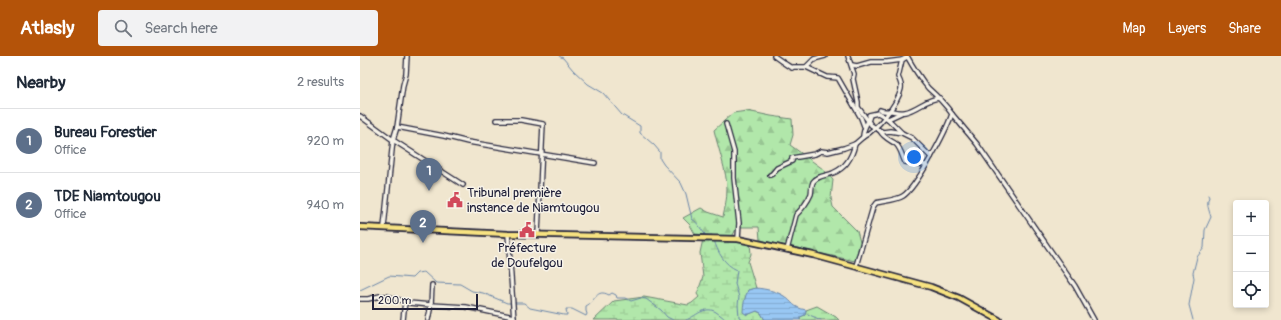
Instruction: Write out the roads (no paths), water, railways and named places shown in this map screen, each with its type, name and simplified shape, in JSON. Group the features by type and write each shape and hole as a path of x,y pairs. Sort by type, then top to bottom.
{"main road":[{"path":"360,227 508,234 738,239 813,255 931,286 959,298 999,320"}],"street":[{"path":"384,227 393,140 398,127 403,85 406,74 407,56"},
{"path":"774,56 786,66 792,68 806,67 827,77 838,78 861,118 864,126 863,137"},
{"path":"806,67 815,58 825,56"},
{"path":"848,56 852,65 858,107 864,116 874,129 902,133"},
{"path":"852,65 857,66 866,62 902,60 907,57 929,88 940,98 977,144 1075,286 1094,320"},
{"path":"770,175 777,168 792,161 792,158 815,154 821,151 828,152 855,144 874,129 886,118 893,108 901,90 901,83 898,77 902,60"},
{"path":"886,118 909,111 926,102 940,98"},
{"path":"880,110 902,112"},
{"path":"864,116 878,113 886,118 902,133 912,138 931,157"},
{"path":"856,266 876,203 902,197 908,192 931,157 949,123 952,114"},
{"path":"864,126 870,115"},
{"path":"360,116 393,140 463,185"},
{"path":"496,120 521,120 543,124 538,234"},
{"path":"726,124 734,152 734,178 739,223 738,239"},
{"path":"398,127 468,142 595,163"},
{"path":"880,131 883,136 896,144 901,151 901,155 905,162 926,165"},
{"path":"788,250 796,214 800,211 812,193 811,187 813,183 821,176 833,173 845,165 851,158 855,144"},
{"path":"360,299 387,296 409,303 466,307 514,318 508,234"},
{"path":"428,320 431,305 432,285"},
{"path":"403,320 405,301"}],"water":[{"path":"756,288 771,290 781,294 796,306 806,310 805,315 800,317 800,320 765,320 761,313 757,311 747,315 743,312 746,295 748,290"}],"waterway":[{"path":"559,56 563,58 588,84 603,93 622,115 640,126 640,133 660,152 660,159 664,165 681,183 686,194 692,219 707,236 712,235 713,237"},
{"path":"1193,320 1189,305 1194,278 1193,273 1197,257 1204,248 1205,230 1211,217 1208,205 1208,195"},
{"path":"714,240 722,258 728,265 737,270 735,284 739,297 739,317 743,320"},
{"path":"360,290 389,276 412,278 417,273 424,272 436,283 460,284 472,291 483,293 507,303 512,303"},
{"path":"515,303 524,303 530,308 564,315 567,315 566,309 572,309 586,316 586,306 596,296 601,293 609,295 612,293 616,295 617,298 625,298 631,301 641,298 646,299 661,310 667,317 673,320"},
{"path":"686,320 700,312 708,310 716,312 726,320"},
{"path":"805,313 821,320"}],"place":[{"name":"Bureau Forestier","path":"429,191"},
{"name":"Tribunal première instance de Niamtougou","path":"455,200"},
{"name":"Préfecture de Doufelgou","path":"527,230"},
{"name":"TDE Niamtougou","path":"423,243"}]}
